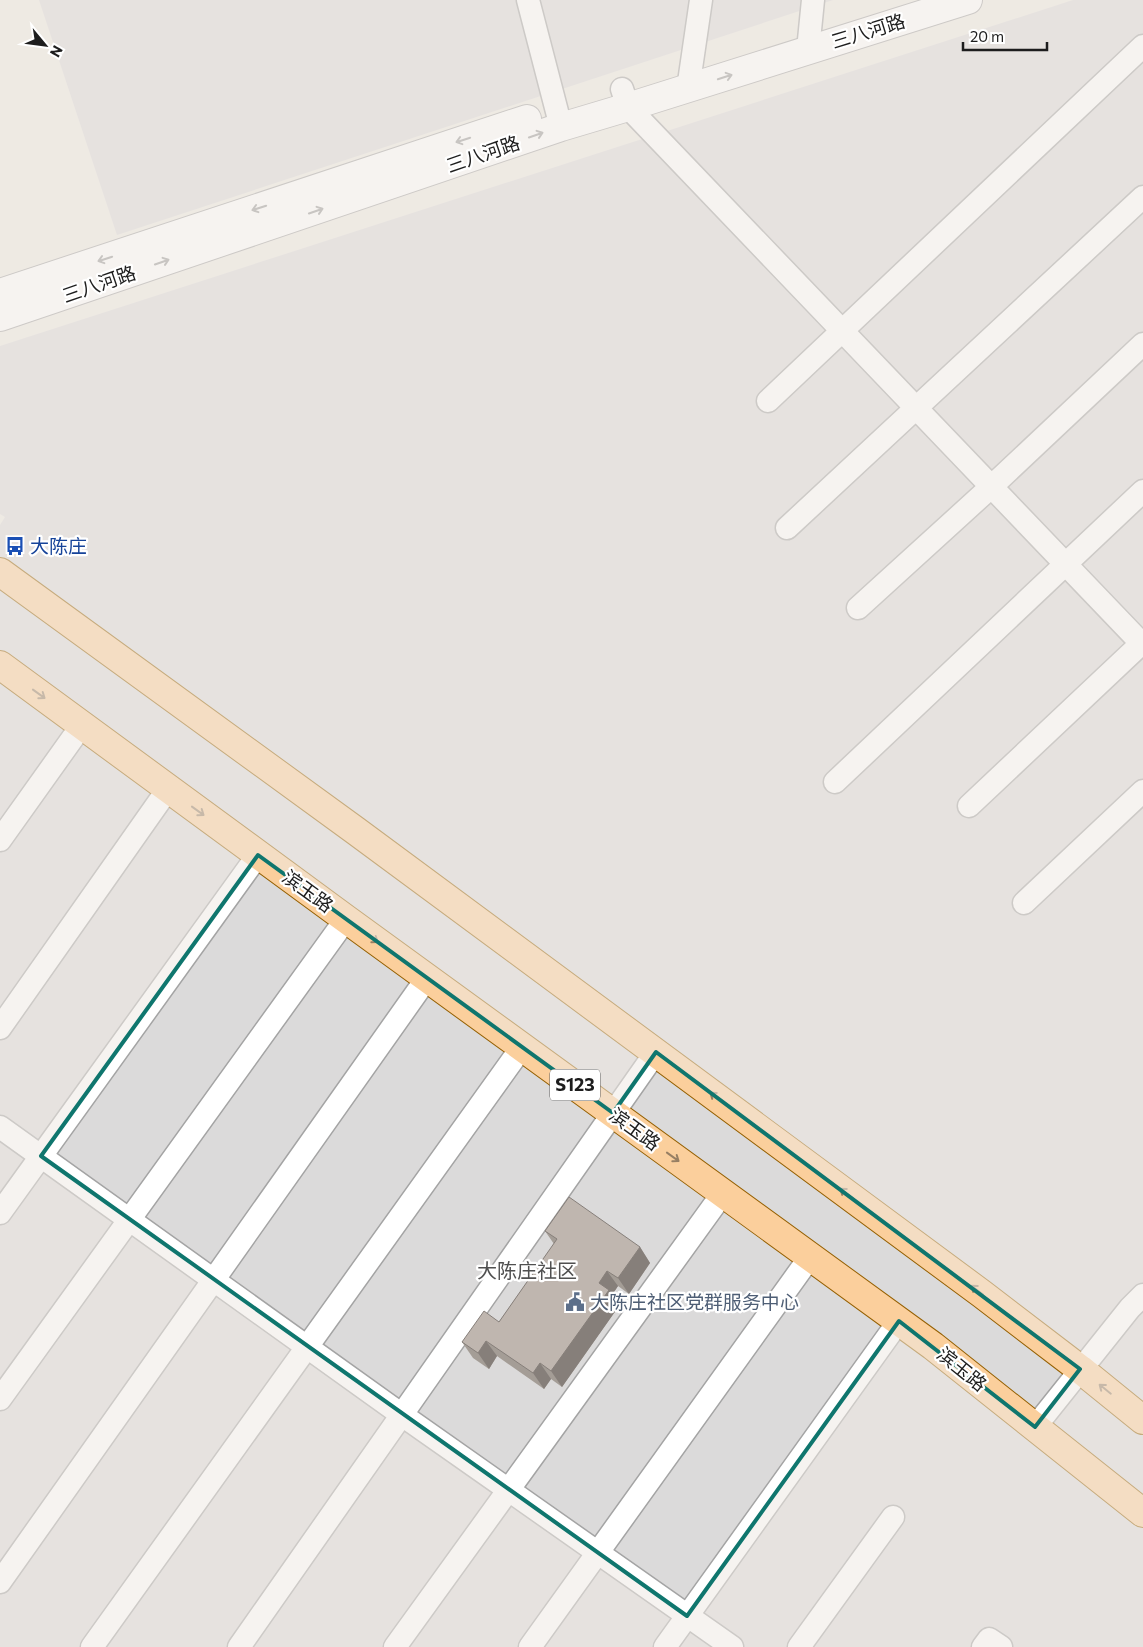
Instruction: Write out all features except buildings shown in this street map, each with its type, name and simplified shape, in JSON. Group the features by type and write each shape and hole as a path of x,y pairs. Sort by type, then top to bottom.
{"main road":[{"path":"0,572 656,1052 974,1288 1143,1420"},
{"name":"滨玉路","path":"0,665 258,855 934,1346 1143,1513"}],"street":[{"path":"528,0 559,118"},
{"path":"689,79 701,0"},
{"path":"810,40 814,0"},
{"name":"三八河路","path":"0,293 689,79 922,4 968,0"},
{"path":"768,401 1143,46"},
{"path":"625,98 842,330 1142,643 969,806"},
{"name":"三八河路","path":"0,317 559,118"},
{"path":"787,528 1143,197"},
{"path":"858,608 991,487 1143,344"},
{"path":"835,782 1143,491"},
{"path":"0,840 82,725"},
{"path":"0,1028 168,789"},
{"path":"1024,904 1143,791"},
{"path":"0,1213 258,855"},
{"path":"0,1399 346,919"},
{"path":"0,1582 427,978"},
{"path":"92,1647 522,1047"},
{"path":"239,1647 656,1052"},
{"path":"0,1127 307,1347 732,1647"},
{"path":"395,1647 723,1193"},
{"path":"530,1647 810,1257"},
{"path":"1035,1427 1080,1369 1143,1295"},
{"path":"665,1647 899,1321"},
{"path":"799,1647 893,1517"},
{"path":"983,1647 989,1639 1001,1647"}],"highlighted area":[{"path":"258,855 613,1113 656,1052 1080,1369 1035,1427 899,1321 687,1616 41,1156"}],"shaded area":[{"path":"39,0 833,0 117,235"},
{"name":"大陈庄社区","path":"1073,0 1143,0 1143,1647 0,1647 0,525 5,517 0,514 0,346"}],"place":[{"name":"大陈庄","path":"15,546"},
{"name":"大陈庄社区党群服务中心","path":"575,1302"}],"district":[{"name":"大陈庄社区","path":"527,1271"}]}
